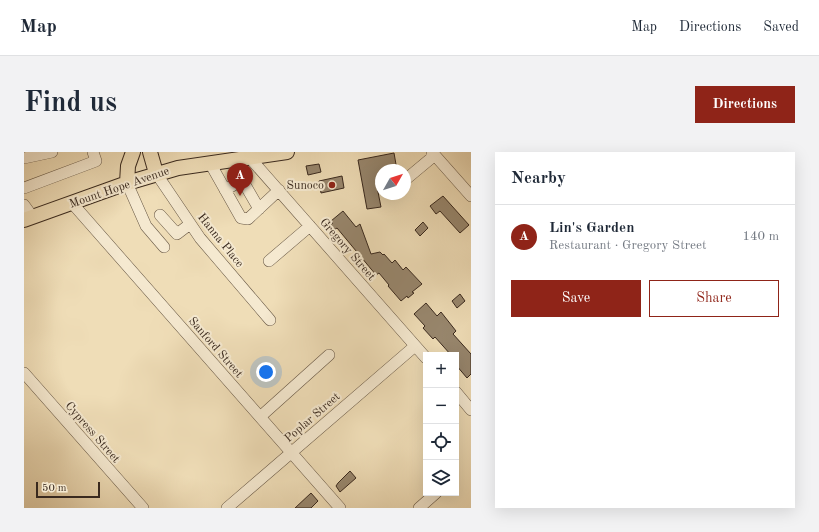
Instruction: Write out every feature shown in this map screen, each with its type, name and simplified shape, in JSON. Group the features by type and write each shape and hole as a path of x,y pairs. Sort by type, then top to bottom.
{"main road":[{"path":"127,183 128,166 133,152"},
{"path":"150,152 156,173"},
{"name":"Mount Hope Avenue","path":"27,214 72,203 156,173 178,168 287,152"}],"street":[{"path":"24,158 52,152"},
{"path":"24,188 96,161 93,152"},
{"path":"411,174 433,153 471,196"},
{"name":"Gregory Street","path":"250,158 423,355"},
{"path":"210,163 241,218 248,219 279,190"},
{"name":"Hanna Place","path":"156,173 200,238 270,320"},
{"path":"225,190 239,182 244,183 259,209"},
{"path":"127,183 146,226 164,247"},
{"name":"Sanford Street","path":"72,203 340,508"},
{"path":"160,215 177,234 190,224"},
{"path":"269,261 310,226"},
{"name":"Poplar Street","path":"227,508 415,346"},
{"path":"260,418 329,355"},
{"name":"Cypress Street","path":"24,373 143,508"},
{"path":"459,396 471,410"},
{"path":"419,508 433,496"}],"building":[{"path":"394,153 396,164 375,164 375,200 380,200 381,207 367,209 358,160"},
{"path":"319,164 321,172 308,175 306,166"},
{"name":"Sunoco","path":"342,176 344,188 321,193 319,181"},
{"path":"443,196 469,225 460,233 440,211 436,214 430,206"},
{"path":"343,211 356,227 360,224 371,254 380,252 383,255 384,254 392,263 395,260 403,270 406,267 422,284 412,292 414,293 408,298 407,296 401,301 379,273 376,275 337,228 334,230 330,225 333,223 331,221"},
{"path":"423,222 428,228 420,236 415,230"},
{"path":"460,294 465,301 457,308 452,301"},
{"path":"426,303 437,316 441,312 456,331 453,334 471,354 471,374 467,378 459,369 459,352 448,352 435,337 433,339 423,328 425,326 414,314"},
{"path":"350,471 356,478 340,492 336,486"},
{"path":"311,493 318,501 311,508 295,508"}],"place":[{"name":"Sunoco","path":"332,185"},
{"name":"Lin's Garden","path":"240,196"}]}
